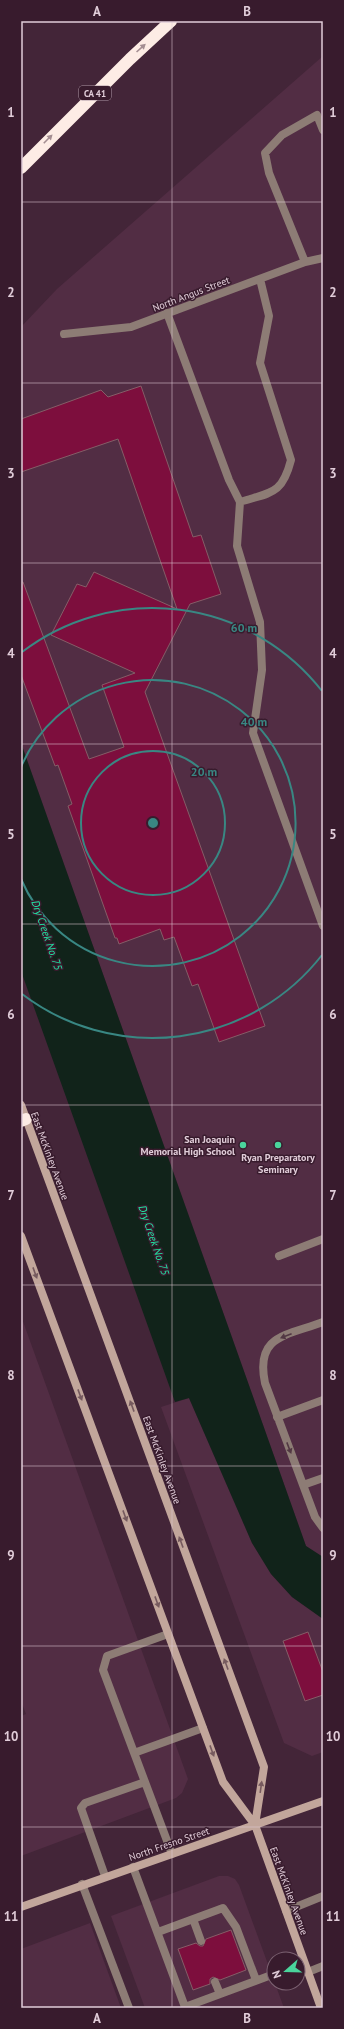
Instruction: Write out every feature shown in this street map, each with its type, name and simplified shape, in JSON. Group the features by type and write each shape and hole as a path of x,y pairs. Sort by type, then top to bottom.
{"highway":[{"name":"CA 41","path":"21,168 130,59 171,21"}],"main road":[{"name":"East McKinley Avenue","path":"21,1105 23,1120 264,1767 255,1825"},
{"name":"East McKinley Avenue","path":"21,1236 223,1782 255,1825 286,1911 297,1951"},
{"name":"North Fresno Street","path":"21,1907 82,1884 323,1801"},
{"name":"East McKinley Avenue","path":"306,1970 321,2008"}],"lane":[{"path":"305,262 269,173 265,153 282,134 317,115 323,130"},
{"name":"North Angus Street","path":"64,334 131,327 305,262 323,258"},
{"path":"240,502 277,490 288,475 291,460 260,363 269,316 260,279"},
{"path":"167,313 229,480 240,502 237,546 260,622 262,670 253,733 323,926"},
{"path":"279,1256 323,1239"},
{"path":"323,1322 276,1340 268,1345 261,1366 264,1383 315,1517 323,1528"},
{"path":"277,1417 323,1400"},
{"path":"303,1485 323,1478"},
{"path":"168,1634 108,1656 103,1670 172,1854"},
{"path":"134,1753 203,1728"},
{"path":"105,1876 81,1808 85,1803 145,1782"},
{"path":"133,1867 185,2007 266,1977"},
{"path":"82,1884 129,2008"},
{"path":"286,1911 323,1896"},
{"path":"158,1932 223,1908 236,1927 256,1980"},
{"path":"193,1919 201,1941"},
{"path":"308,1972 323,1966"},
{"path":"215,1982 220,1994"}],"shaded area":[{"name":"San Joaquin Memorial High School","path":"323,56 323,1557 306,1546 21,743 21,327 57,289"},
{"path":"21,1316 188,1779 182,1793 176,1798 21,1856 21,1716 26,1714 21,1701"},
{"path":"189,1398 252,1543 271,1574 292,1597 323,1619 323,1752 312,1756 284,1743 161,1407"},
{"path":"219,1876 228,1876 235,1879 239,1885 266,1959 266,1991 278,1991 284,2008 145,2008 111,1916"},
{"path":"90,1923 121,2008 21,2008 21,1949"}],"water":[{"name":"Dry Creek No. 75","path":"21,743 306,1546 323,1557 323,1619 292,1597 271,1574 252,1543 189,1398 175,1402 21,971"}],"building":[{"path":"141,386 193,537 201,535 221,594 190,604 145,692 265,1026 219,1042 198,984 192,986 174,937 164,940 160,929 119,944 117,938 115,938 68,806 72,804 58,765 55,766 21,675 21,582 23,582 89,759 124,747 102,685 135,673 51,635 77,584 86,587 94,572 177,609 118,439 21,472 21,419 101,390 108,397"},
{"path":"308,1632 323,1672 323,1695 305,1701 283,1641"},
{"path":"231,1930 246,1970 220,1980 213,1977 210,1979 210,1984 193,1990 178,1949 196,1943 203,1946 206,1939"}],"place":[{"name":"San Joaquin Memorial High School","path":"243,1145"},
{"name":"Ryan Preparatory Seminary","path":"278,1145"}]}
